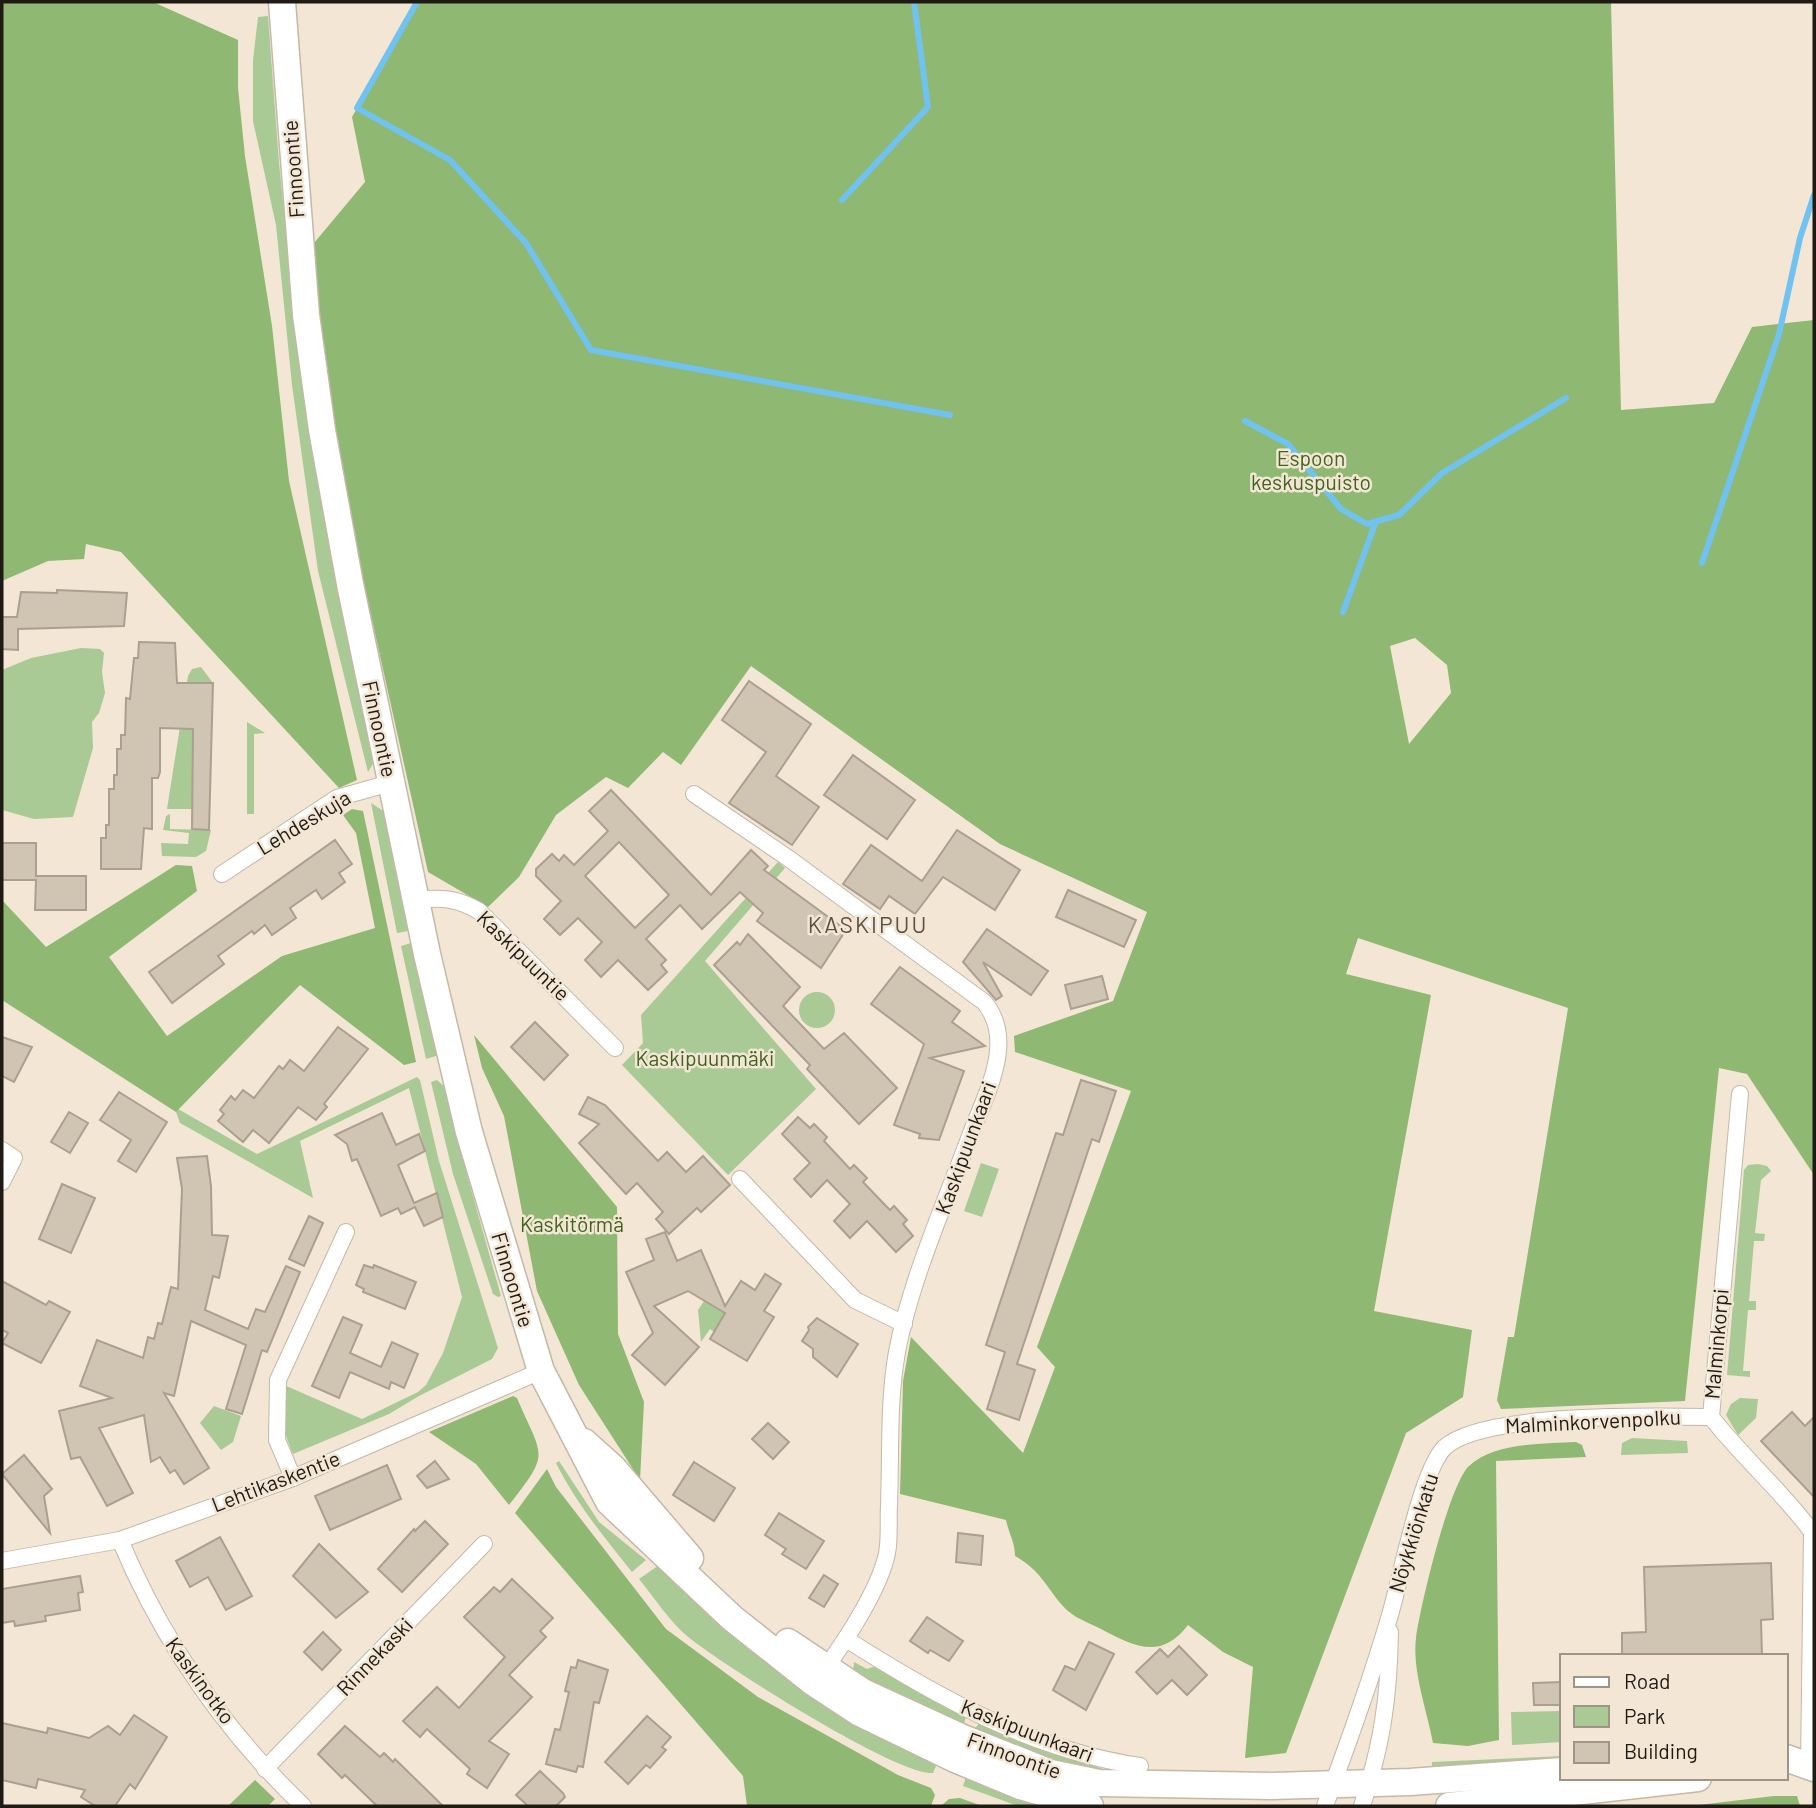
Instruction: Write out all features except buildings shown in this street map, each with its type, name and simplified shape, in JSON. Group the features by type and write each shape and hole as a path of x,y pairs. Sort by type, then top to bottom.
{"main road":[{"name":"Finnoontie","path":"282,2 295,200 312,354 350,584 415,900 481,1181 541,1371 609,1502 732,1618 820,1676 858,1712 955,1759 1046,1795 1090,1806"},
{"name":"Finnoontie","path":"820,1676 1051,1773 1099,1783 1365,1795 1560,1771"},
{"path":"1448,1806 1680,1780"}],"street":[{"name":"Lehdeskuja","path":"222,874 337,798 390,783"},
{"name":"Kaskipuunkaari","path":"694,794 925,957 984,1002 995,1018 998,1057 904,1324 893,1381 887,1553 846,1639 820,1676"},
{"name":"Kaskipuuntie","path":"415,900 441,897 463,902 479,911 615,1048"},
{"name":"Malminkorpi","path":"1740,1094 1711,1417 1737,1450 1793,1506 1813,1532 1799,1766"},
{"path":"2,1150 14,1158 2,1182"},
{"path":"740,1180 855,1300 904,1324"},
{"path":"293,1478 277,1440 278,1380 346,1232"},
{"name":"Lehtikaskentie","path":"2,1561 120,1540 293,1478 541,1371"},
{"name":"Malminkorvenpolku","path":"1475,1434 1499,1426 1526,1424 1711,1417"},
{"name":"Nöykkiönkatu","path":"1329,1795 1350,1742 1391,1612 1429,1473 1445,1448 1475,1434"},
{"name":"Kaskinotko","path":"120,1540 141,1590 180,1658 265,1769 303,1806"},
{"name":"Rinnekaski","path":"265,1769 484,1545"},
{"name":"Nöykkiönkatu","path":"1365,1795 1380,1751 1390,1675 1391,1612"},
{"name":"Kaskipuunkaari","path":"846,1639 973,1714 1093,1759 1140,1766"}],"green space":[{"path":"2,2 153,2 238,40 238,88 245,156 272,326 289,481 357,780 339,788 121,552 86,544 84,559 48,561 2,581"},
{"name":"Espoon keskuspuisto","path":"417,2 1611,2 1621,410 1714,403 1752,327 1814,320 1814,1175 1747,1074 1719,1068 1685,1401 1501,1409 1497,1400 1508,1337 1514,1337 1568,1008 1358,938 1346,974 1431,995 1374,1311 1472,1330 1463,1397 1406,1433 1286,1753 1245,1758 1253,1667 1223,1652 1188,1625 1178,1636 1157,1647 1124,1641 1072,1614 1058,1601 1034,1570 1015,1556 1006,1520 900,1494 903,1381 911,1337 1023,1453 1055,1367 1037,1347 1131,1091 1015,1052 1014,1036 1113,1001 1147,912 1000,844 751,666 681,765 663,752 628,788 606,777 556,815 519,877 488,907 428,872 347,507 309,249 365,182 352,117","holes":["1415,638 1447,665 1451,693 1409,744 1390,646"]},
{"path":"268,16 296,330 376,759 368,772 318,571 292,385 276,225 253,121 253,60 258,17"},
{"path":"81,648 100,649 104,653 102,672 105,693 99,713 92,722 93,748 73,817 34,819 2,810 2,670 31,658"},
{"path":"201,667 213,683 197,683 192,809 167,809 188,676 192,669"},
{"path":"247,722 265,733 254,734 254,814 247,814"},
{"path":"371,803 385,812 408,931 397,933"},
{"path":"352,809 363,811 416,1062 404,1065 300,985 176,1112 2,1000 2,900 46,947 176,865 192,866 197,891 109,957 167,1036 282,956 375,928 356,833 343,815"},
{"path":"170,814 170,829 211,830 206,851 196,857 162,856 161,843 188,844 189,833 163,830 166,816"},
{"name":"Kaskipuunmäki","path":"778,862 785,868 705,961 816,1089 728,1175 622,1065 643,1043 641,1015"},
{"path":"411,943 439,1055 426,1059 401,946"},
{"path":"817,992 830,997 835,1010 830,1023 817,1028 804,1023 799,1010 804,997"},
{"name":"Kaskitörmä","path":"474,1035 617,1207 618,1334 644,1402 640,1480 579,1385 537,1291 504,1116 482,1068"},
{"path":"417,1077 420,1080 439,1161 498,1348 492,1359 389,1414 293,1454 283,1420 284,1385 362,1419 418,1392 426,1385 443,1353 462,1297 409,1088 300,1141 313,1198 180,1123 176,1112 178,1109 257,1154"},
{"path":"437,1080 447,1089 467,1175 501,1296 498,1297 493,1294 453,1174 431,1082"},
{"path":"981,1163 999,1169 982,1217 964,1211"},
{"path":"1748,1165 1767,1166 1771,1171 1761,1180 1755,1233 1765,1234 1764,1241 1754,1241 1749,1301 1756,1301 1756,1310 1748,1310 1743,1371 1750,1371 1750,1377 1727,1375 1744,1170"},
{"path":"704,1301 725,1313 714,1332 710,1329 701,1342 698,1310"},
{"path":"513,1396 517,1398 533,1433 538,1454 532,1474 509,1505 476,1464 429,1432"},
{"path":"1740,1398 1758,1399 1756,1418 1738,1435 1726,1415 1731,1404"},
{"path":"214,1406 241,1416 233,1442 221,1450 200,1423"},
{"path":"1632,1438 1687,1441 1688,1453 1621,1455 1622,1443"},
{"path":"1576,1442 1582,1445 1586,1457 1496,1461 1499,1740 1468,1746 1433,1743 1418,1677 1416,1638 1436,1548 1461,1478 1469,1466 1492,1452 1535,1444"},
{"path":"559,1461 599,1522 646,1560 632,1572 581,1506 556,1463"},
{"path":"547,1469 556,1487 666,1629 758,1697 898,1775 931,1788 935,1795 931,1806 747,1806 743,1776 515,1513"},
{"path":"662,1563 939,1759 933,1773 913,1769 848,1738 735,1670 687,1636 639,1579"},
{"path":"854,1662 867,1669 879,1665 966,1716 962,1731 907,1705 853,1671"},
{"path":"1560,1711 1560,1742 1512,1745 1511,1712"},
{"path":"979,1723 1103,1769 1103,1775 971,1735"},
{"path":"1560,1756 1560,1761 1432,1770 1432,1762"},
{"path":"968,1771 988,1788 1036,1806 1018,1806 963,1786"},
{"path":"255,1780 275,1799 268,1806 228,1806"},
{"path":"1774,1796 1797,1796 1800,1806 1690,1806"},
{"path":"960,1798 982,1806 941,1806 949,1799"}],"waterway":[{"path":"417,2 357,108 450,160 526,243 591,350 950,415"},
{"path":"842,200 928,107 914,2"},
{"path":"1702,563 1779,334 1800,238 1814,195"},
{"path":"1245,421 1288,444 1341,509 1367,524 1399,515 1442,473 1566,398"},
{"path":"1343,612 1376,521"}],"district":[{"name":"KASKIPUU","path":"868,925"}]}
